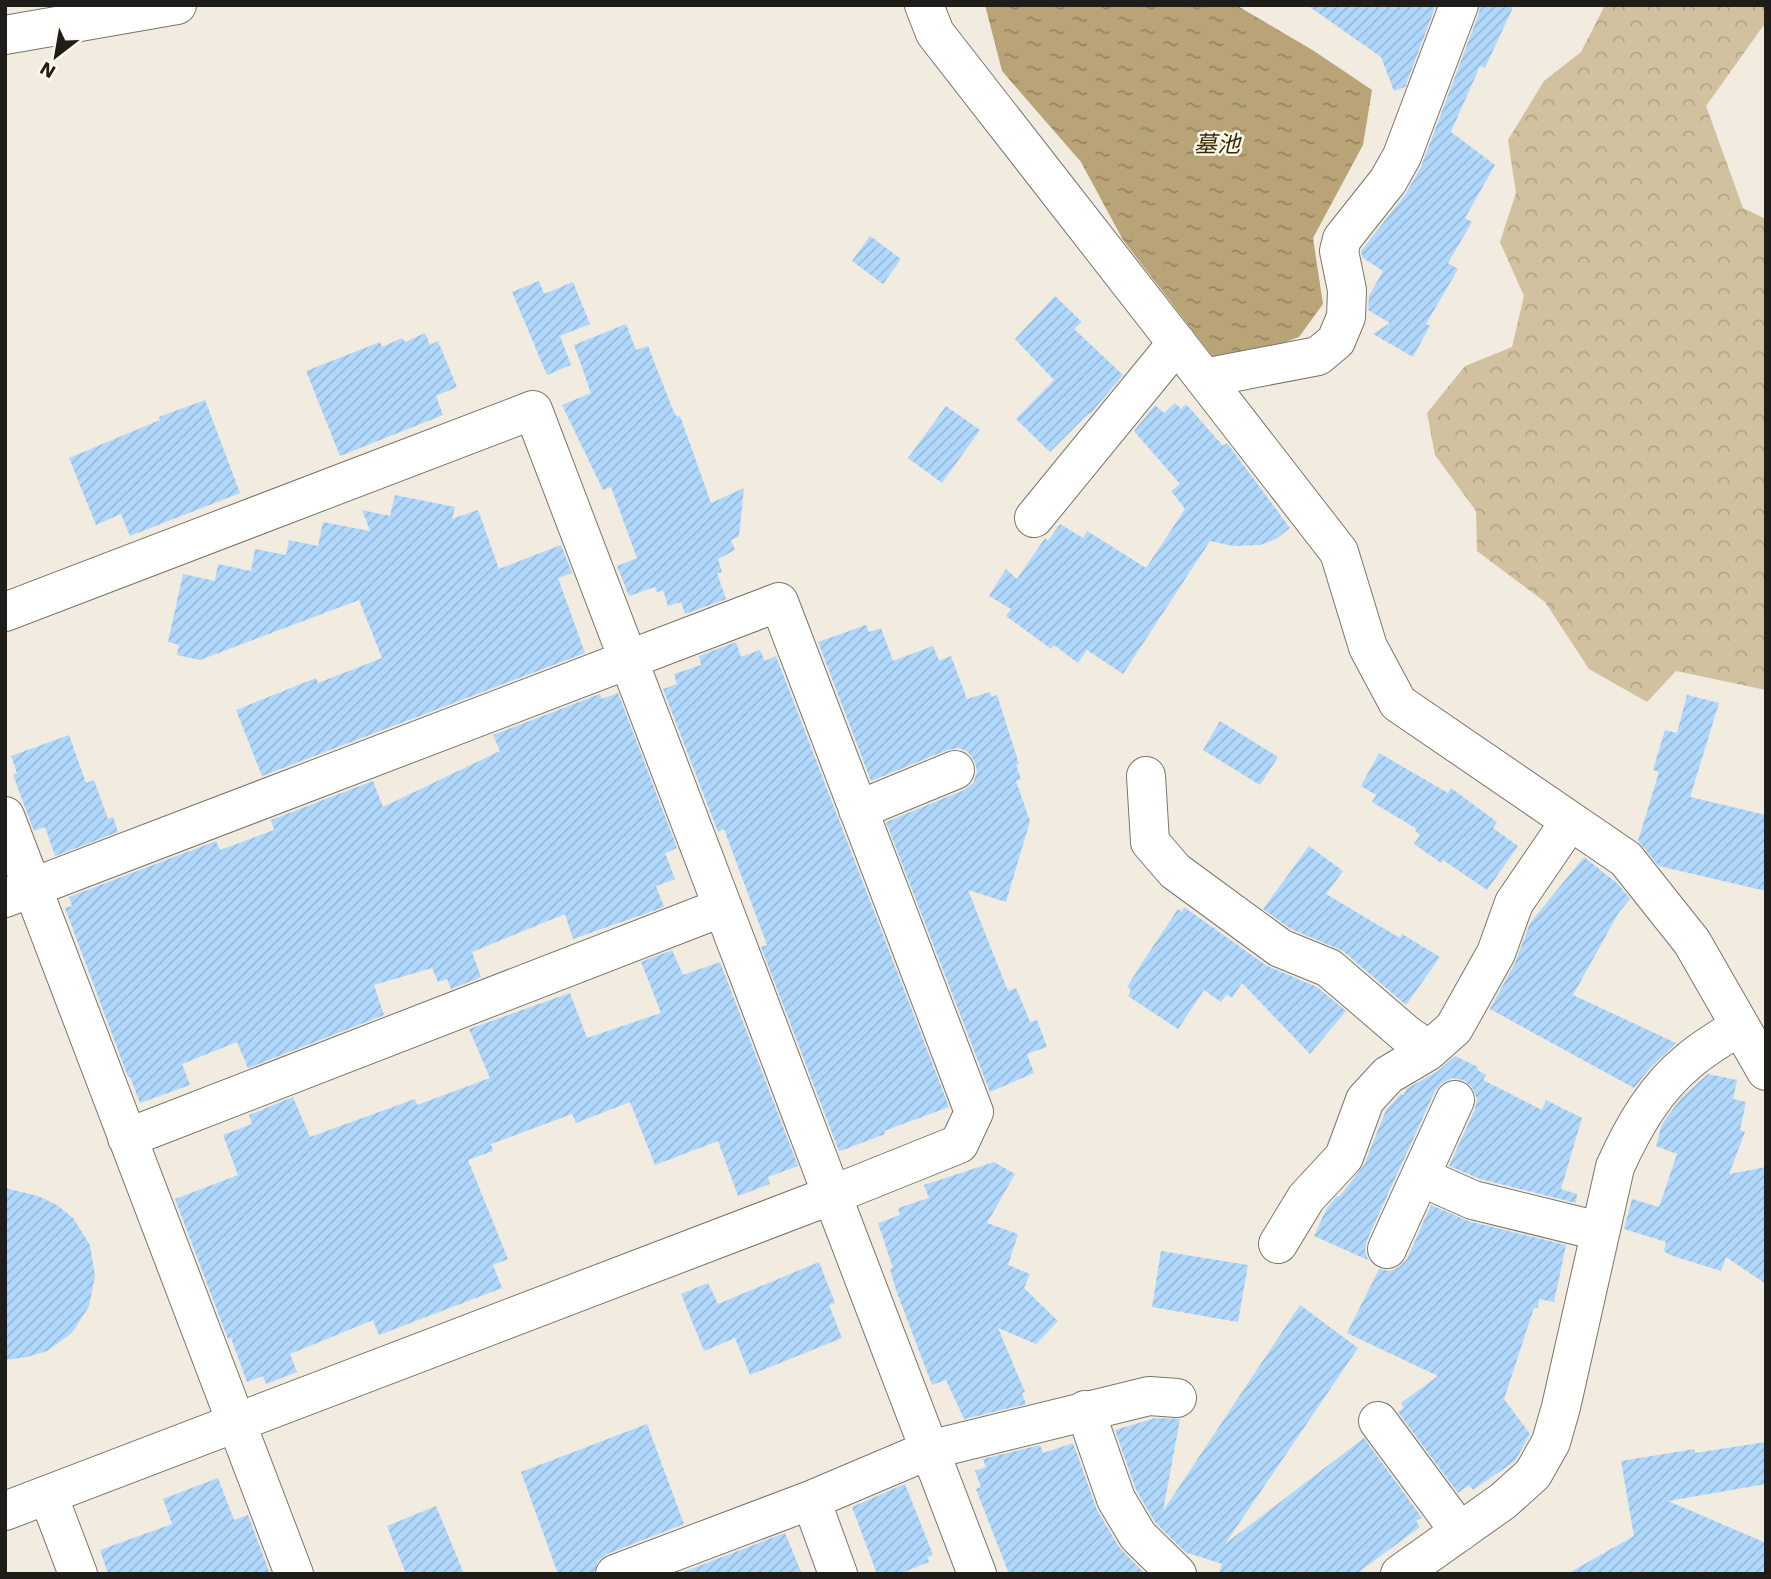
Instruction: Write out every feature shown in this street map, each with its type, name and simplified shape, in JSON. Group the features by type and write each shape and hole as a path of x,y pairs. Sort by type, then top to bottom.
{"street":[{"path":"5,35 177,5"},
{"path":"924,5 935,33 1339,552 1367,647 1398,703 1626,859 1692,942 1766,1071"},
{"path":"1204,378 1318,356 1336,341 1346,317 1347,290 1339,251 1342,239 1388,181 1402,156 1459,5"},
{"path":"1034,518 1177,343"},
{"path":"5,612 533,410 977,1574"},
{"path":"5,1511 959,1144 974,1112 779,602 19,892"},
{"path":"859,810 955,770"},
{"path":"1146,776 1150,842 1175,871 1280,948 1329,968 1407,1035 1429,1050"},
{"path":"5,816 19,892 127,1138 294,1574"},
{"path":"1278,1244 1306,1198 1344,1157 1364,1100 1388,1075 1429,1050 1454,1028 1496,953 1514,903 1570,821"},
{"path":"127,1138 723,907"},
{"path":"1401,1574 1503,1501 1533,1474 1551,1442 1561,1407 1615,1167 1631,1131 1659,1089 1690,1059 1740,1026"},
{"path":"1387,1249 1455,1100"},
{"path":"1421,1177 1472,1200 1599,1231"},
{"path":"615,1574 811,1500 929,1450 1149,1396 1177,1398"},
{"path":"1085,1410 1122,1508 1138,1536 1177,1574"},
{"path":"1378,1421 1460,1532"},
{"path":"48,1494 78,1574"},
{"path":"811,1500 838,1574"}],"green space":[{"path":"1605,5 1766,5 1766,22 1706,106 1743,208 1766,219 1766,690 1676,671 1647,702 1589,669 1545,602 1477,551 1476,511 1435,455 1427,413 1465,366 1512,347 1524,296 1500,242 1516,193 1508,140 1544,81 1581,52"}],"water":[{"name":"墓池","path":"985,5 1236,5 1314,51 1372,90 1363,145 1313,238 1323,304 1299,337 1261,351 1213,357 1123,240 1081,162 1002,71"}],"building":[{"path":"1307,5 1436,5 1405,87 1394,91 1381,57"},
{"path":"1480,5 1514,5 1485,68 1480,66 1451,132 1495,165 1465,218 1472,222 1448,263 1458,269 1426,324 1430,326 1413,357 1373,334 1390,323 1368,310 1369,296 1383,271 1363,258 1361,251 1405,195 1421,167"},
{"path":"870,236 901,259 883,284 852,261"},
{"path":"539,281 544,294 573,282 590,324 560,336 571,365 547,375 512,292"},
{"path":"1055,296 1082,322 1074,329 1123,375 1090,414 1050,452 1016,419 1054,380 1015,339"},
{"path":"626,324 636,350 648,346 673,410 677,417 680,416 711,503 744,488 739,536 731,540 735,550 718,559 722,572 717,573 726,599 685,614 681,602 668,606 663,590 657,592 655,587 629,596 617,566 637,558 611,487 603,490 562,405 591,393 574,345"},
{"path":"425,333 430,345 438,341 457,387 436,396 443,415 340,456 306,371 380,342 382,347 402,338 405,342"},
{"path":"205,400 240,493 130,536 121,514 96,525 69,458 160,420 159,417"},
{"path":"1175,403 1181,409 1186,404 1223,446 1227,443 1290,528 1276,539 1260,545 1233,546 1210,541 1123,674 1087,650 1078,663 1054,645 1051,649 1006,616 1011,609 989,596 1006,569 1017,579 1045,538 1048,541 1060,524 1083,538 1087,531 1146,568 1185,509 1171,491 1180,484 1134,431 1155,405 1164,413"},
{"path":"946,406 980,430 942,483 908,458"},
{"path":"395,495 455,507 452,519 478,510 499,569 561,545 572,573 558,578 585,653 262,776 236,710 316,678 318,683 382,658 359,600 200,660 177,655 179,645 168,642 183,574 215,581 218,564 251,571 255,549 286,555 289,540 318,546 323,522 370,531 362,510 390,516"},
{"path":"866,625 869,632 881,628 893,661 933,646 939,661 951,656 967,699 990,692 992,697 997,695 1019,764 1016,765 1021,779 1016,781 1030,821 1006,902 968,890 1008,991 1016,988 1030,1022 1037,1020 1047,1047 1027,1054 1034,1073 990,1092 886,822 964,790 973,783 977,772 975,762 968,752 959,748 947,750 871,781 818,642"},
{"path":"736,642 741,657 760,650 765,661 776,656 949,1107 839,1151 761,947 767,945 724,829 718,832 663,689 677,684 674,674 701,665 699,656"},
{"path":"618,693 677,848 665,853 675,879 656,886 664,907 573,939 565,914 472,952 481,977 451,989 447,979 438,982 432,968 374,985 384,1015 248,1068 237,1042 182,1064 190,1085 140,1103 65,908 72,906 69,897 216,841 220,850 274,830 271,820 373,781 383,807 500,751 493,735 600,694 602,699"},
{"path":"1687,695 1719,703 1690,797 1766,815 1766,891 1659,866 1638,841 1659,772 1653,770 1665,730 1677,733"},
{"path":"1220,721 1278,757 1260,785 1203,750"},
{"path":"69,735 86,783 94,780 108,819 113,817 118,832 55,856 45,827 34,831 13,775 17,773 11,756"},
{"path":"1379,753 1448,793 1451,788 1497,822 1493,828 1518,846 1487,890 1414,844 1420,835 1415,831 1417,829 1372,802 1376,795 1361,786"},
{"path":"1309,846 1343,871 1326,894 1400,938 1402,934 1440,957 1406,1005 1343,951 1291,929 1263,909"},
{"path":"1584,857 1618,884 1630,899 1619,912 1573,995 1676,1043 1634,1088 1490,1009 1515,963 1530,923"},
{"path":"1184,907 1267,966 1317,987 1346,1011 1310,1054 1242,983 1232,998 1227,994 1221,1002 1204,990 1178,1029 1128,996 1131,990 1127,987 1142,963 1178,909 1182,912"},
{"path":"672,950 683,975 720,962 798,1166 768,1177 770,1184 738,1196 718,1141 655,1165 630,1102 576,1123 572,1114 491,1144 493,1151 468,1160 508,1259 493,1265 502,1288 379,1335 373,1320 290,1354 297,1372 266,1384 263,1376 247,1382 175,1199 238,1175 223,1135 252,1124 249,1115 293,1097 310,1137 415,1099 417,1105 490,1078 469,1029 570,993 587,1038 661,1013 641,962"},
{"path":"1455,1056 1478,1067 1477,1070 1486,1075 1483,1080 1542,1110 1546,1100 1582,1118 1561,1189 1577,1194 1576,1203 1480,1179 1449,1166 1477,1099 1472,1087 1463,1080 1452,1078 1442,1083 1435,1091 1367,1240 1365,1250 1368,1260 1314,1236 1327,1208 1364,1165 1386,1110 1401,1094 1404,1095 1406,1089 1438,1071"},
{"path":"1708,1074 1737,1080 1733,1099 1746,1102 1740,1130 1745,1132 1729,1174 1766,1167 1766,1284 1726,1257 1721,1271 1670,1255 1664,1251 1666,1242 1624,1229 1632,1199 1659,1207 1677,1154 1656,1146 1662,1124 1682,1097"},
{"path":"994,1162 1015,1174 987,1223 1018,1234 1008,1265 1030,1274 1024,1288 1058,1321 1036,1344 998,1328 1025,1392 1022,1393 1026,1404 964,1419 946,1380 932,1385 896,1290 890,1269 893,1268 878,1223 900,1215 898,1208 929,1198 924,1185"},
{"path":"5,1188 38,1196 57,1205 73,1218 90,1245 95,1276 89,1306 72,1333 47,1351 5,1360"},
{"path":"1431,1205 1468,1221 1566,1245 1554,1302 1539,1299 1538,1308 1534,1308 1504,1399 1530,1434 1515,1461 1473,1490 1469,1485 1458,1493 1398,1412 1404,1408 1401,1403 1438,1376 1347,1333 1379,1269 1390,1271 1407,1259"},
{"path":"1161,1251 1248,1265 1238,1322 1152,1307"},
{"path":"819,1262 835,1303 829,1305 842,1338 750,1375 735,1338 704,1351 681,1294 708,1283 718,1304"},
{"path":"1300,1305 1358,1348 1225,1544 1364,1438 1422,1518 1416,1521 1420,1527 1356,1574 1219,1574 1222,1564 1185,1552 1155,1522 1136,1490 1115,1430 1155,1418 1180,1419 1163,1511"},
{"path":"647,1424 684,1524 607,1554 598,1561 594,1574 558,1574 521,1472"},
{"path":"1766,1442 1766,1484 1668,1501 1766,1543 1766,1574 1567,1574 1634,1536 1621,1461 1695,1449 1695,1453"},
{"path":"1073,1443 1097,1510 1119,1547 1145,1574 1009,1574 976,1489 981,1487 975,1471 986,1467 983,1459 1040,1445 1043,1453"},
{"path":"218,1478 234,1520 248,1515 270,1574 108,1574 100,1550 172,1524 163,1499"},
{"path":"905,1484 933,1555 927,1557 929,1562 899,1574 877,1574 852,1507"},
{"path":"436,1506 464,1574 406,1574 387,1526"},
{"path":"785,1533 802,1574 678,1574"}]}
